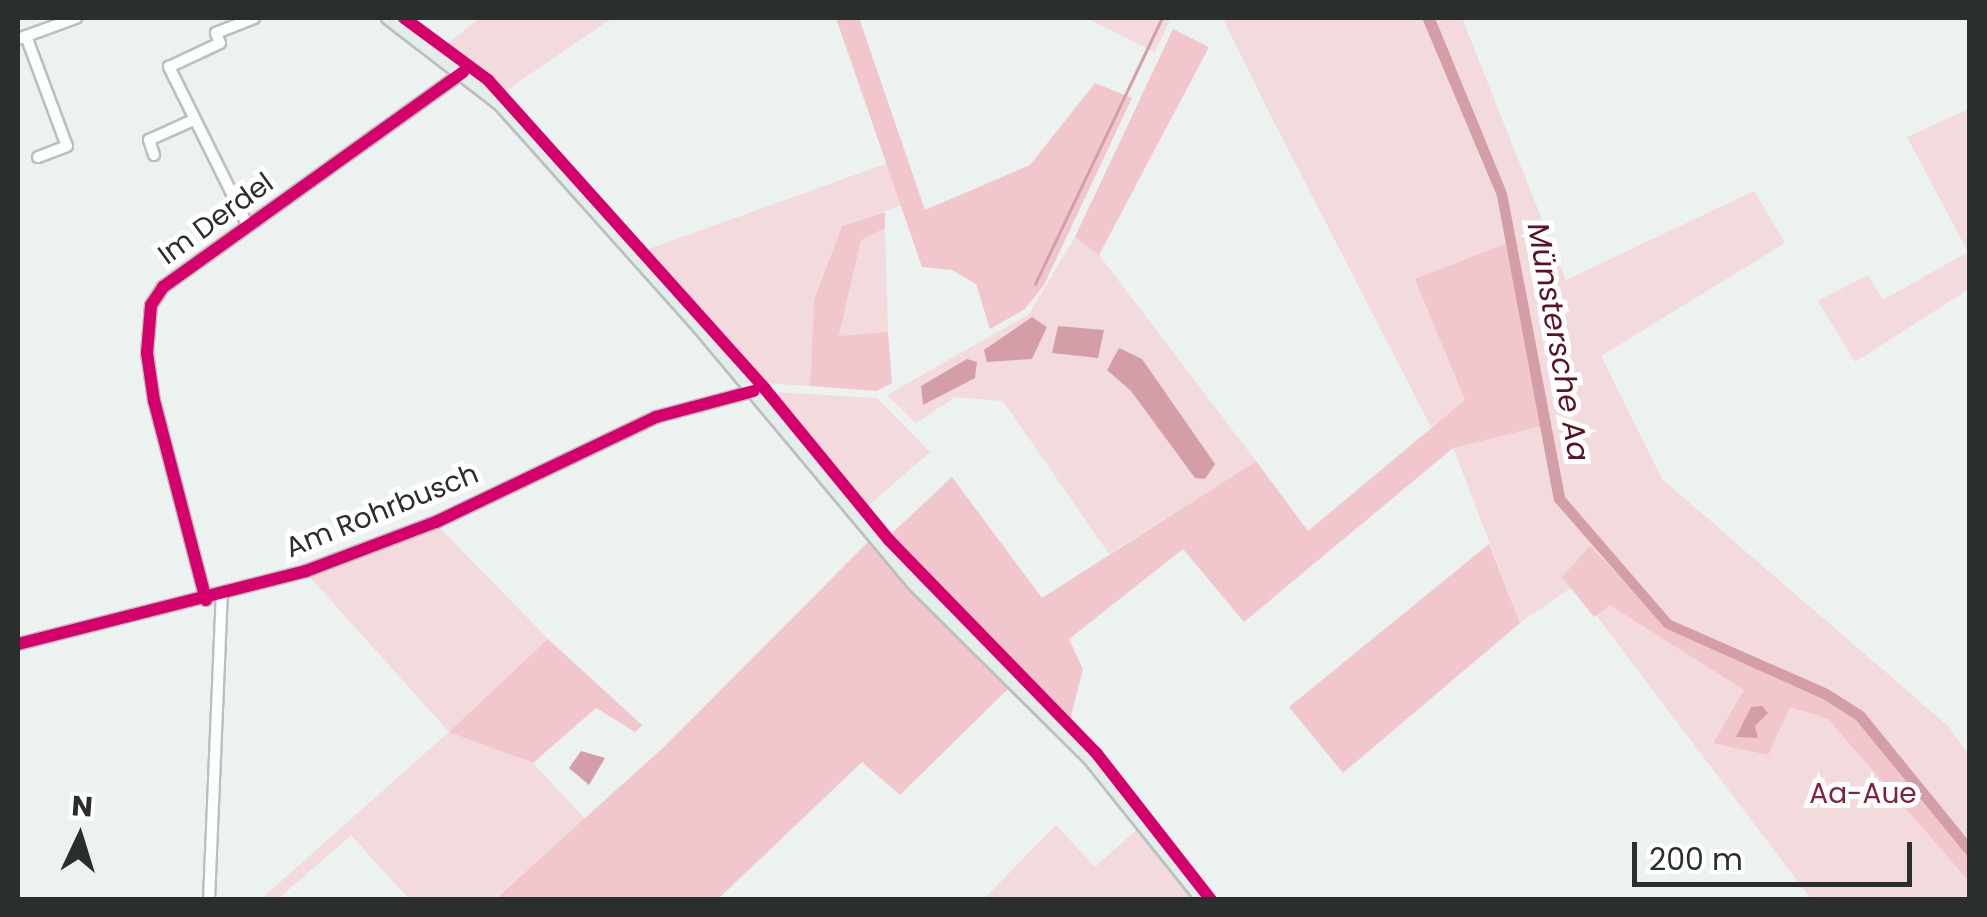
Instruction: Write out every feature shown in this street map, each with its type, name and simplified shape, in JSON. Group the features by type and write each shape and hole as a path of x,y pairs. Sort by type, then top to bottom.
{"main road":[{"path":"388,18 500,104 754,391 913,583 1091,760 1202,900"}],"street":[{"path":"38,157 67,146 22,38 76,18"},
{"path":"248,226 191,121 169,67 220,43 216,33 254,18"},
{"name":"Im Derdel","path":"206,600 154,401 148,321 163,287 463,72"},
{"path":"154,155 148,140 191,121"},
{"name":"Am Rohrbusch","path":"18,644 206,600 436,522 656,417 754,391"},
{"path":"209,900 222,595"}],"green space":[{"path":"480,18 612,18 504,92 446,44"},
{"path":"1086,18 1171,18 1155,52"},
{"name":"Aa-Aue","path":"1462,18 1566,280 1754,191 1785,243 1601,356 1662,479 1948,726 1969,755 1969,899 1811,899 1574,586 1520,623 1455,452 1436,424 1431,427 1224,21"},
{"path":"1969,109 1969,289 1855,362 1818,301 1868,275 1883,300 1968,252 1907,137"},
{"path":"888,163 902,205 842,226 814,300 810,386 764,383 646,250"},
{"path":"885,228 888,332 839,337 861,239"},
{"path":"1075,237 1099,255 1256,461 1109,554 1003,401 955,397 916,423 887,395 1029,314","holes":["1032,317 1047,327 1032,359 987,362 1000,341","1124,383 1178,415 1215,464 1131,391"]},
{"path":"772,392 877,398 930,452 867,507"},
{"path":"438,526 548,639 450,732 533,763 585,819 494,899 409,899 351,835 278,899 260,900 449,732 309,576"},
{"path":"1056,825 1095,867 1141,826 1198,900 983,900"}],"shaded area":[{"path":"836,18 859,18 925,210 1030,165 1095,83 1132,98 1044,285 1025,309 990,329 976,284 952,270 922,267"},
{"path":"1422,18 1435,18 1507,193 1565,497 1671,620 1828,689 1864,712 1969,841 1969,858 1856,720 1823,699 1665,628 1554,501 1497,196"},
{"path":"1173,29 1209,47 1099,255 1075,237"},
{"path":"885,212 885,228 861,240 839,336 888,332 892,383 877,391 810,386 814,300 842,226"},
{"path":"1505,244 1524,290 1541,426 1453,448 1244,622 1183,549 1069,639 1083,669 1070,720 890,535 952,477 1042,598 1256,461 1308,531 1465,400 1415,279"},
{"path":"1032,317 1047,327 1032,359 987,362 984,350"},
{"path":"1058,326 1104,330 1098,358 1052,353"},
{"path":"1119,348 1142,359 1215,464 1205,479 1195,478 1131,391 1107,370"},
{"path":"967,359 977,362 975,378 923,405 921,386"},
{"path":"871,539 1012,685 900,795 862,762 718,899 494,900 665,746"},
{"path":"1489,544 1520,623 1343,773 1289,707"},
{"path":"1590,546 1669,628 1858,709 1969,850 1969,881 1828,719 1790,707 1768,755 1713,743 1744,690 1610,605 1594,617 1562,577"},
{"path":"548,639 642,725 635,732 596,708 533,763 449,732"},
{"path":"1762,706 1768,713 1755,726 1758,738 1736,737 1751,707"},
{"path":"581,751 605,758 589,785 569,768"}],"waterway":[{"path":"1035,284 1162,18"}],"cycle path":[{"path":"404,18 488,80 765,389 889,540 1097,754 1211,900"},
{"path":"206,600 154,401 147,353 151,305 163,287 463,72"},
{"path":"18,644 306,571 436,522 656,417 754,391"}],"water label":[{"name":"Münstersche Aa","path":"1558,342"}]}
